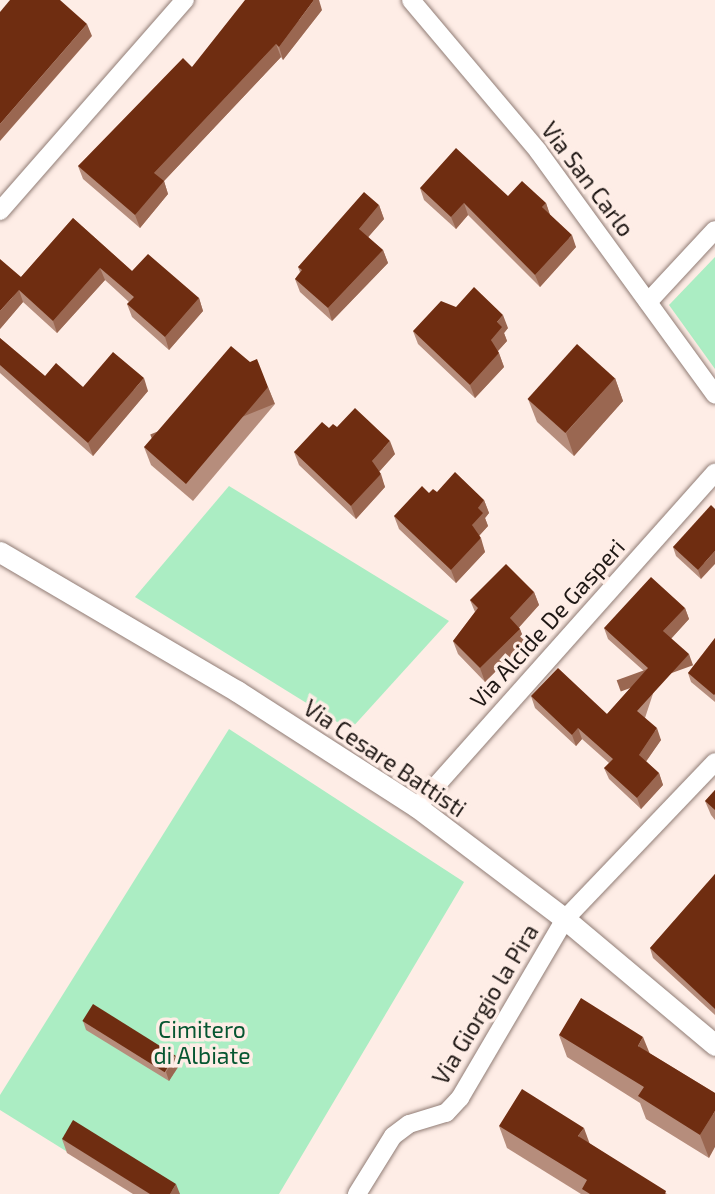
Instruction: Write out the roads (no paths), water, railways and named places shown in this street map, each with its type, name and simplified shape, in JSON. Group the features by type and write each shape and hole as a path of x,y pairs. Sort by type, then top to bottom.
{"street":[{"path":"0,211 185,0"},
{"name":"Via San Carlo","path":"411,0 538,151 715,396"},
{"path":"648,302 715,230"},
{"name":"Via Alcide De Gasperi","path":"417,807 715,472"},
{"name":"Via Cesare Battisti","path":"0,552 237,691 417,807 565,919 715,1045"},
{"name":"Via Giorgio la Pira","path":"357,1194 393,1136 409,1124 446,1112 460,1098 565,919 715,762"}],"park label":[{"name":"Cimitero di Albiate","path":"202,1042"}]}
